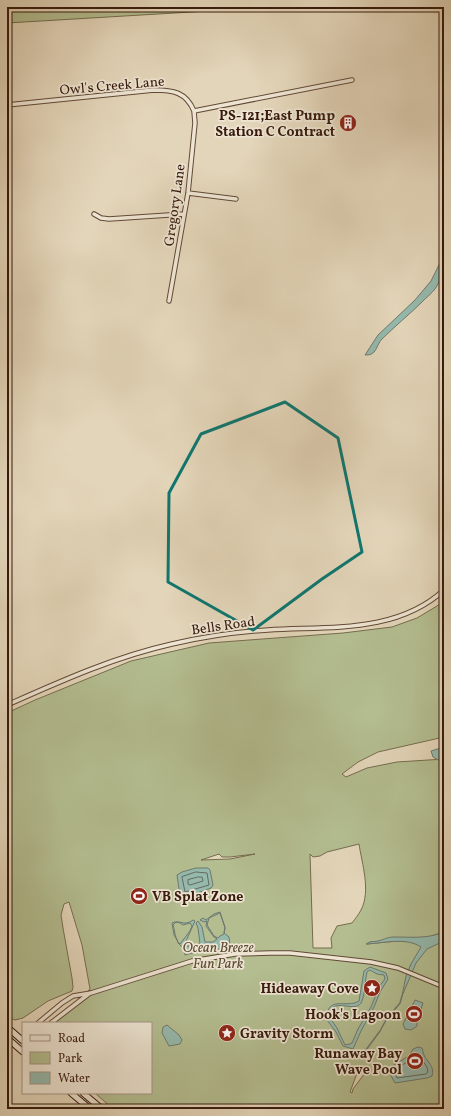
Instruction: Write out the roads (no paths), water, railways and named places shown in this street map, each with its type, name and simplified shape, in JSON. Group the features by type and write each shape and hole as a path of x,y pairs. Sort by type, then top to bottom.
{"main road":[{"path":"7,1027 22,1040"},
{"path":"7,1038 22,1051"},
{"path":"72,1094 90,1109"},
{"path":"84,1094 102,1109"}],"street":[{"path":"194,111 352,80"},
{"name":"Owl's Creek Lane","path":"7,105 154,90 171,90 187,99 194,111"},
{"name":"Gregory Lane","path":"169,301 188,192 195,123 194,111"},
{"path":"188,192 236,199"},
{"path":"94,214 101,218 109,219 184,214"},
{"name":"Bells Road","path":"7,705 96,666 146,651 196,639 242,632 377,623 409,613 430,601 444,590"},
{"path":"39,1022 73,996 90,993 192,961 235,954 270,953 312,955 371,962 398,968 444,987"},
{"path":"52,1022 90,993"},
{"path":"18,1047 22,1042"}],"water":[{"path":"444,255 442,275 434,290 380,341 376,350 372,354 365,355 378,335 415,300 431,281"},
{"path":"444,747 444,759 438,760 433,757 431,751"},
{"path":"196,868 208,868 210,870 213,885 211,888 189,896 184,896 181,894 179,889 177,875"},
{"path":"220,912 225,928 220,913 209,918 207,925 214,936 218,938 224,933 229,937 230,945 220,949 207,949 185,955 183,948 178,943 177,940 180,944 192,926 190,923 183,925 176,922 187,923 193,920 195,921 186,941 182,945 183,947 200,944 196,923 198,921 202,927 205,942 213,942 217,939 214,937 206,926 207,921 204,922 200,920 203,918 206,920 214,914"},
{"path":"176,922 173,925 177,940 174,935 172,923"},
{"path":"444,932 444,941 427,949 416,963 402,996 406,976 421,947 402,941 366,944 391,937 425,937"},
{"path":"370,967 386,973 388,979 380,992 353,1049 343,1046 336,1032 327,1020 328,1012 330,1007 334,1005 349,1004 359,1001 364,971","holes":["370,970 377,974 384,975 385,979 379,987 371,1007 358,1029 352,1043 345,1045 337,1028 330,1018 331,1011 333,1007 338,1006 358,1006 363,997 367,972"]},
{"name":"Hook's Lagoon","path":"415,1000 423,1003 416,1020 417,1026 411,1030 405,1029 403,1024"},
{"path":"167,1025 179,1035 182,1040 180,1044 169,1046 162,1033 163,1027"},
{"name":"Runaway Bay Wave Pool","path":"418,1047 422,1048 424,1055 432,1067 432,1076 395,1083 387,1069 409,1056 413,1049"}],"waterway":[{"path":"360,1058 380,1031 386,1020 400,1003 402,996"}],"place":[{"name":"PS-121;East Pump Station C Contract","path":"348,123"},
{"name":"VB Splat Zone","path":"139,896"},
{"name":"Hideaway Cove","path":"372,988"},
{"name":"Hook's Lagoon","path":"414,1014"},
{"name":"Gravity Storm","path":"227,1033"},
{"name":"Runaway Bay Wave Pool","path":"415,1061"}],"park label":[{"name":"Ocean Breeze Fun Park","path":"218,956"}]}
